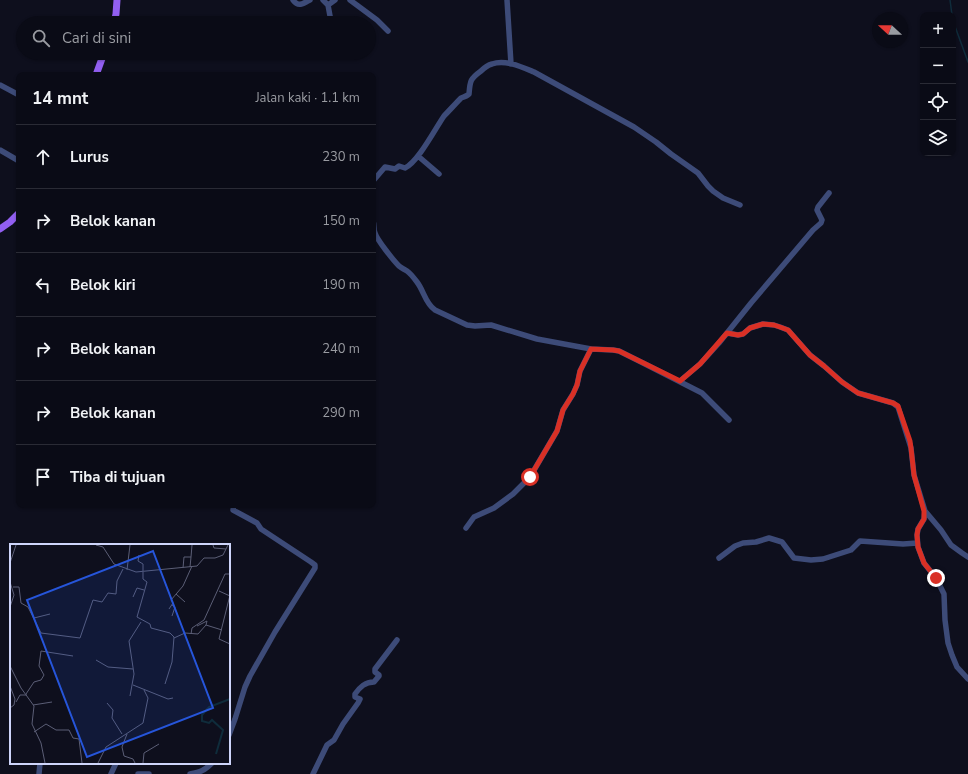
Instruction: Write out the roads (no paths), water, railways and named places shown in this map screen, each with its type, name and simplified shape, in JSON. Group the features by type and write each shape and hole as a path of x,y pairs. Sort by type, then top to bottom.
{"main road":[{"path":"116,16 117,0"},
{"path":"97,72 101,60"},
{"path":"0,229 16,216"}],"street":[{"path":"293,0 299,5 310,0"},
{"path":"323,0 328,5 330,16"},
{"path":"328,5 335,0"},
{"path":"350,0 372,16"},
{"path":"507,0 511,64"},
{"path":"376,19 388,31"},
{"path":"376,177 385,166 394,169 398,166 405,168 408,167 418,156 445,114 459,100 469,94 473,77 487,66 503,63 518,65 534,72 634,127 698,173 713,191 723,198 740,205"},
{"path":"0,85 16,93"},
{"path":"0,150 16,159"},
{"path":"418,156 439,174"},
{"path":"680,381 700,364 813,230 821,223 822,220 817,210 829,193"},
{"path":"376,234 380,242 396,263 407,270 418,283 428,303 435,310 467,325 491,325 537,338 591,349 619,351 702,393 729,420"},
{"path":"727,333 738,335 743,334 750,328 763,324 774,325 788,330 810,355 842,382 858,393 893,403 898,406 910,441 914,475 924,511 924,519 918,532 917,539 921,558 936,578 944,594 948,642 957,667 968,679"},
{"path":"466,528 476,516 494,508 513,494 530,477 557,431 563,410 573,394 577,385 580,371 591,349"},
{"path":"230,732 244,687 275,632 315,569 315,566 311,562 265,532 257,523 233,510 233,508"},
{"path":"924,511 951,544 968,557"},
{"path":"719,558 735,546 742,543 756,542 769,538 782,542 794,558 811,560 823,559 851,550 860,541 918,543"},
{"path":"313,774 327,746 334,740 358,703 360,699 355,697 355,694 365,684 374,682 379,676 374,669 397,640"},
{"path":"39,774 40,764"},
{"path":"112,774 116,764"},
{"path":"190,774 200,772 211,764"},
{"path":"138,774 149,774"}],"waterway":[{"path":"950,0 952,12"},
{"path":"956,29 968,62"}]}
